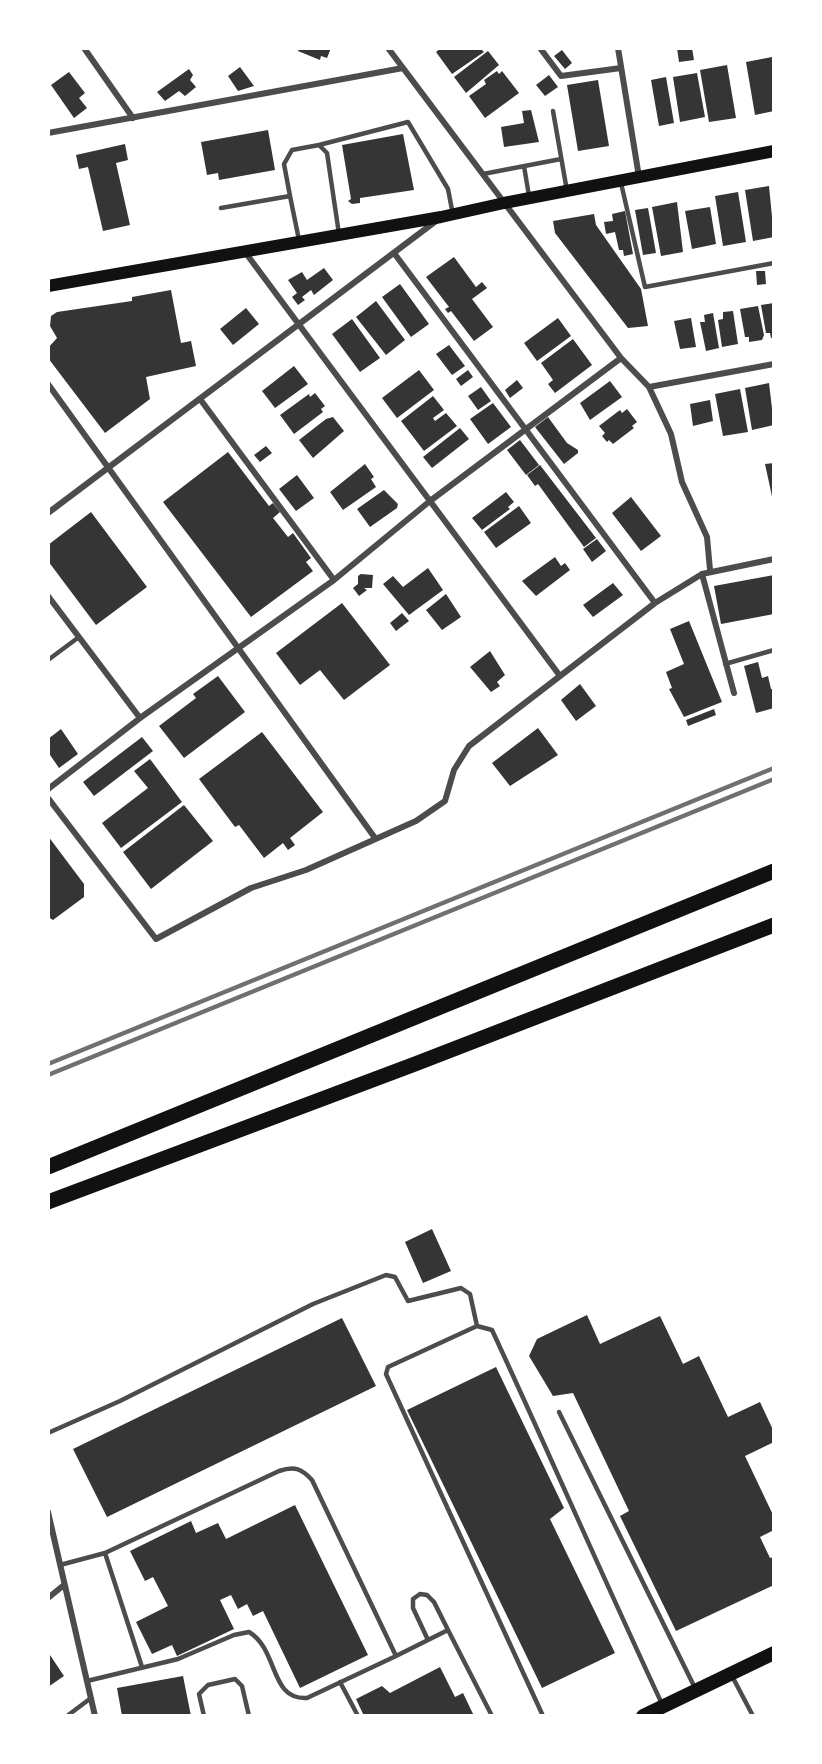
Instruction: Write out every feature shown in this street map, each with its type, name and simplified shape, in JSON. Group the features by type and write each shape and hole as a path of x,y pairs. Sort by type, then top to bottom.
{"highway":[{"path":"48,1167 774,871"},
{"path":"48,1202 415,1064 774,925"}],"main road":[{"path":"48,286 447,216 774,151"},
{"path":"643,1716 774,1653"}],"street":[{"path":"84,48 133,118"},
{"path":"388,48 621,358 649,387 671,434 682,482 707,537 711,570"},
{"path":"540,48 561,76 621,68"},
{"path":"626,48 618,49 639,177"},
{"path":"48,133 403,68"},
{"path":"48,513 298,324 447,216"},
{"path":"244,252 560,676"},
{"path":"394,253 655,603"},
{"path":"48,789 140,718 239,650 334,580 430,501 621,358"},
{"path":"649,387 774,364"},
{"path":"48,384 110,466 375,838"},
{"path":"200,399 334,580"},
{"path":"48,798 156,939 252,888 306,870 416,821 446,801 454,770 469,746 655,603 711,570 774,559"},
{"path":"702,574 724,664 734,693"},
{"path":"48,596 140,718"},
{"path":"48,1512 95,1716"},
{"path":"48,1598 64,1585"}],"lane":[{"path":"552,111 567,191"},
{"path":"300,243 284,164 292,150 408,123 447,189 447,216"},
{"path":"319,145 327,153 339,236"},
{"path":"483,174 561,159"},
{"path":"524,166 530,198"},
{"path":"620,180 645,287 774,263"},
{"path":"221,208 290,196"},
{"path":"48,660 79,637"},
{"path":"724,664 774,650"},
{"path":"48,1433 120,1401 313,1304 386,1275 395,1277 408,1301 461,1288 470,1294 477,1326"},
{"path":"543,1716 386,1374 388,1367 477,1326 492,1330 565,1486 595,1563 663,1706"},
{"path":"559,1412 697,1690"},
{"path":"60,1565 105,1553 279,1471 291,1467 302,1469 312,1480 396,1656"},
{"path":"105,1553 142,1667"},
{"path":"428,1640 413,1608 413,1599 420,1594 427,1594 434,1602 492,1716"},
{"path":"87,1681 178,1659 234,1635 249,1632 258,1638 267,1651 283,1691 293,1699 306,1698 447,1630"},
{"path":"731,1674 753,1716"},
{"path":"204,1716 199,1694 208,1685 235,1679 242,1686 249,1716"},
{"path":"340,1682 358,1716"},
{"path":"66,1716 91,1698"}],"building":[{"path":"299,48 331,48 327,58 321,56 320,60 298,51"},
{"path":"441,48 485,48 482,50 484,52 452,74 436,52"},
{"path":"677,48 692,48 694,60 679,62"},
{"path":"562,50 572,63 565,69 554,56"},
{"path":"488,51 499,65 466,93 454,77"},
{"path":"772,57 774,111 755,115 746,62"},
{"path":"727,65 736,118 709,122 700,70"},
{"path":"240,67 254,86 238,91 228,76"},
{"path":"189,69 193,75 190,80 196,87 185,96 179,91 165,101 157,92"},
{"path":"497,71 499,74 502,71 519,93 485,118 469,96 486,84 484,80"},
{"path":"69,72 85,93 79,98 87,108 74,118 51,85"},
{"path":"697,73 705,117 680,122 673,77"},
{"path":"549,75 558,87 545,96 536,85"},
{"path":"666,77 674,123 659,126 651,80"},
{"path":"598,80 609,146 578,151 567,85"},
{"path":"531,110 539,142 504,147 501,127 524,123 522,111"},
{"path":"268,130 275,170 219,180 218,173 207,175 201,142"},
{"path":"403,134 414,190 360,198 360,203 352,204 348,201 351,199 342,145"},
{"path":"125,144 128,160 116,163 130,225 103,231 88,167 79,169 76,155"},
{"path":"769,186 774,237 753,241 745,190"},
{"path":"738,192 746,242 723,246 715,196"},
{"path":"677,202 683,252 661,256 652,207"},
{"path":"710,207 716,244 692,249 685,211"},
{"path":"648,208 656,253 643,255 635,210"},
{"path":"625,211 633,254 624,256 623,250 619,250 615,232 606,234 604,222 613,221 612,214"},
{"path":"594,214 596,225 641,289 648,326 628,328 555,233 553,221"},
{"path":"454,257 476,287 482,282 487,288 472,299 493,327 474,341 451,311 448,313 445,309 449,307 426,277"},
{"path":"324,268 333,280 314,295 311,290 302,297 305,300 298,305 292,297 297,293 288,280 302,272 307,280"},
{"path":"756,271 765,271 766,284 757,285"},
{"path":"400,284 429,324 411,337 382,297"},
{"path":"171,290 181,343 191,341 196,366 146,377 150,399 105,433 48,358 48,348 57,338 50,326 51,316 57,312 132,301 132,297"},
{"path":"376,301 405,340 386,355 356,317"},
{"path":"774,303 774,338 771,338 770,333 766,333 761,305"},
{"path":"758,306 764,335 762,340 749,342 749,337 745,337 740,309"},
{"path":"246,308 259,324 233,345 220,329"},
{"path":"733,311 738,344 722,347 718,320 723,319 723,312"},
{"path":"713,313 719,348 706,351 700,322 705,322 704,315"},
{"path":"558,318 571,336 537,361 524,343"},
{"path":"691,318 696,347 680,349 674,321"},
{"path":"352,319 380,358 360,372 332,334"},
{"path":"573,339 592,365 555,393 548,384 553,380 541,363"},
{"path":"449,345 465,366 452,375 436,354"},
{"path":"294,366 308,384 275,408 262,391"},
{"path":"419,370 434,390 397,418 382,398"},
{"path":"468,370 473,377 461,386 456,379"},
{"path":"517,380 523,388 510,398 505,390"},
{"path":"610,381 622,397 590,420 580,403"},
{"path":"769,383 774,425 752,430 745,388"},
{"path":"481,387 491,401 478,410 468,396"},
{"path":"740,389 748,432 723,436 715,394"},
{"path":"315,393 325,406 321,409 323,412 294,434 280,415 309,394 310,397"},
{"path":"433,396 444,410 433,418 435,421 446,413 457,426 424,451 401,421"},
{"path":"710,400 713,421 693,426 690,404"},
{"path":"493,403 511,427 488,444 470,419"},
{"path":"627,409 637,422 632,426 634,428 613,444 609,440 607,442 602,436 605,433 599,426 620,410 622,413"},
{"path":"333,417 344,431 313,458 299,440 326,419"},
{"path":"548,417 567,443 578,450 578,453 564,464 535,427"},
{"path":"460,428 469,439 432,468 423,457"},
{"path":"520,440 539,465 526,475 507,450"},
{"path":"266,446 272,453 260,462 254,455"},
{"path":"228,452 269,506 273,503 280,512 273,518 288,537 293,533 311,558 306,562 313,571 251,617 163,502"},
{"path":"774,463 774,501 773,501 765,464"},
{"path":"365,464 374,477 371,479 376,487 343,510 330,492"},
{"path":"540,465 596,538 584,547 538,484 535,486 527,475"},
{"path":"297,475 314,498 296,511 279,489"},
{"path":"384,490 398,504 397,508 370,527 357,509"},
{"path":"506,492 514,502 508,507 510,509 482,530 472,518"},
{"path":"631,497 661,536 641,551 612,513"},
{"path":"519,506 531,523 496,548 484,532"},
{"path":"91,512 147,587 96,625 48,561 48,545"},
{"path":"597,539 606,551 592,562 583,549"},
{"path":"555,557 561,566 565,563 570,570 536,596 522,581"},
{"path":"428,568 443,590 409,615 383,584 393,576 403,587"},
{"path":"373,575 372,588 364,588 367,590 359,596 353,588 358,584 358,576"},
{"path":"774,575 774,614 721,624 714,586"},
{"path":"613,583 623,595 593,617 583,605"},
{"path":"446,594 461,617 442,630 426,610"},
{"path":"342,603 390,665 344,700 320,670 300,685 276,653"},
{"path":"402,613 409,621 396,631 390,623"},
{"path":"689,621 722,702 684,717 669,689 672,688 666,672 684,664 670,629"},
{"path":"490,651 505,675 497,682 500,686 491,692 470,667"},
{"path":"758,662 762,678 768,676 771,689 774,689 774,708 756,713 744,666"},
{"path":"218,676 245,712 184,758 159,726 196,698 193,694"},
{"path":"580,684 596,706 576,721 561,700"},
{"path":"714,709 716,715 688,726 686,720"},
{"path":"538,728 558,755 510,786 492,763"},
{"path":"61,729 78,754 59,768 48,752 48,739"},
{"path":"262,732 323,812 290,838 295,845 288,850 283,843 264,858 239,825 235,827 199,779"},
{"path":"142,737 153,751 94,796 83,782"},
{"path":"150,759 182,802 121,848 102,823 148,788 134,771"},
{"path":"184,805 213,841 151,889 123,852"},
{"path":"48,836 84,884 84,897 53,920 48,917"},
{"path":"432,1229 451,1271 423,1283 405,1242"},
{"path":"587,1315 600,1344 660,1316 683,1364 699,1356 728,1417 760,1402 774,1432 774,1442 745,1456 774,1517 774,1530 760,1537 770,1558 774,1557 774,1585 676,1631 620,1516 629,1511 573,1393 553,1396 529,1356 537,1339"},
{"path":"342,1318 376,1386 107,1517 73,1449"},
{"path":"496,1367 564,1508 550,1519 615,1653 542,1688 407,1410"},
{"path":"295,1505 368,1655 300,1688 263,1611 253,1616 247,1604 238,1609 231,1595 220,1600 234,1629 177,1656 172,1645 152,1654 136,1622 168,1606 153,1577 145,1581 130,1551 191,1521 196,1533 218,1523 226,1539"},
{"path":"48,1652 64,1676 48,1687"},
{"path":"440,1667 455,1697 463,1693 474,1716 364,1716 356,1699 382,1686 390,1693"},
{"path":"183,1676 191,1716 122,1716 117,1688"}],"railway":[{"path":"48,1064 774,768"},
{"path":"48,1075 774,779"}]}
